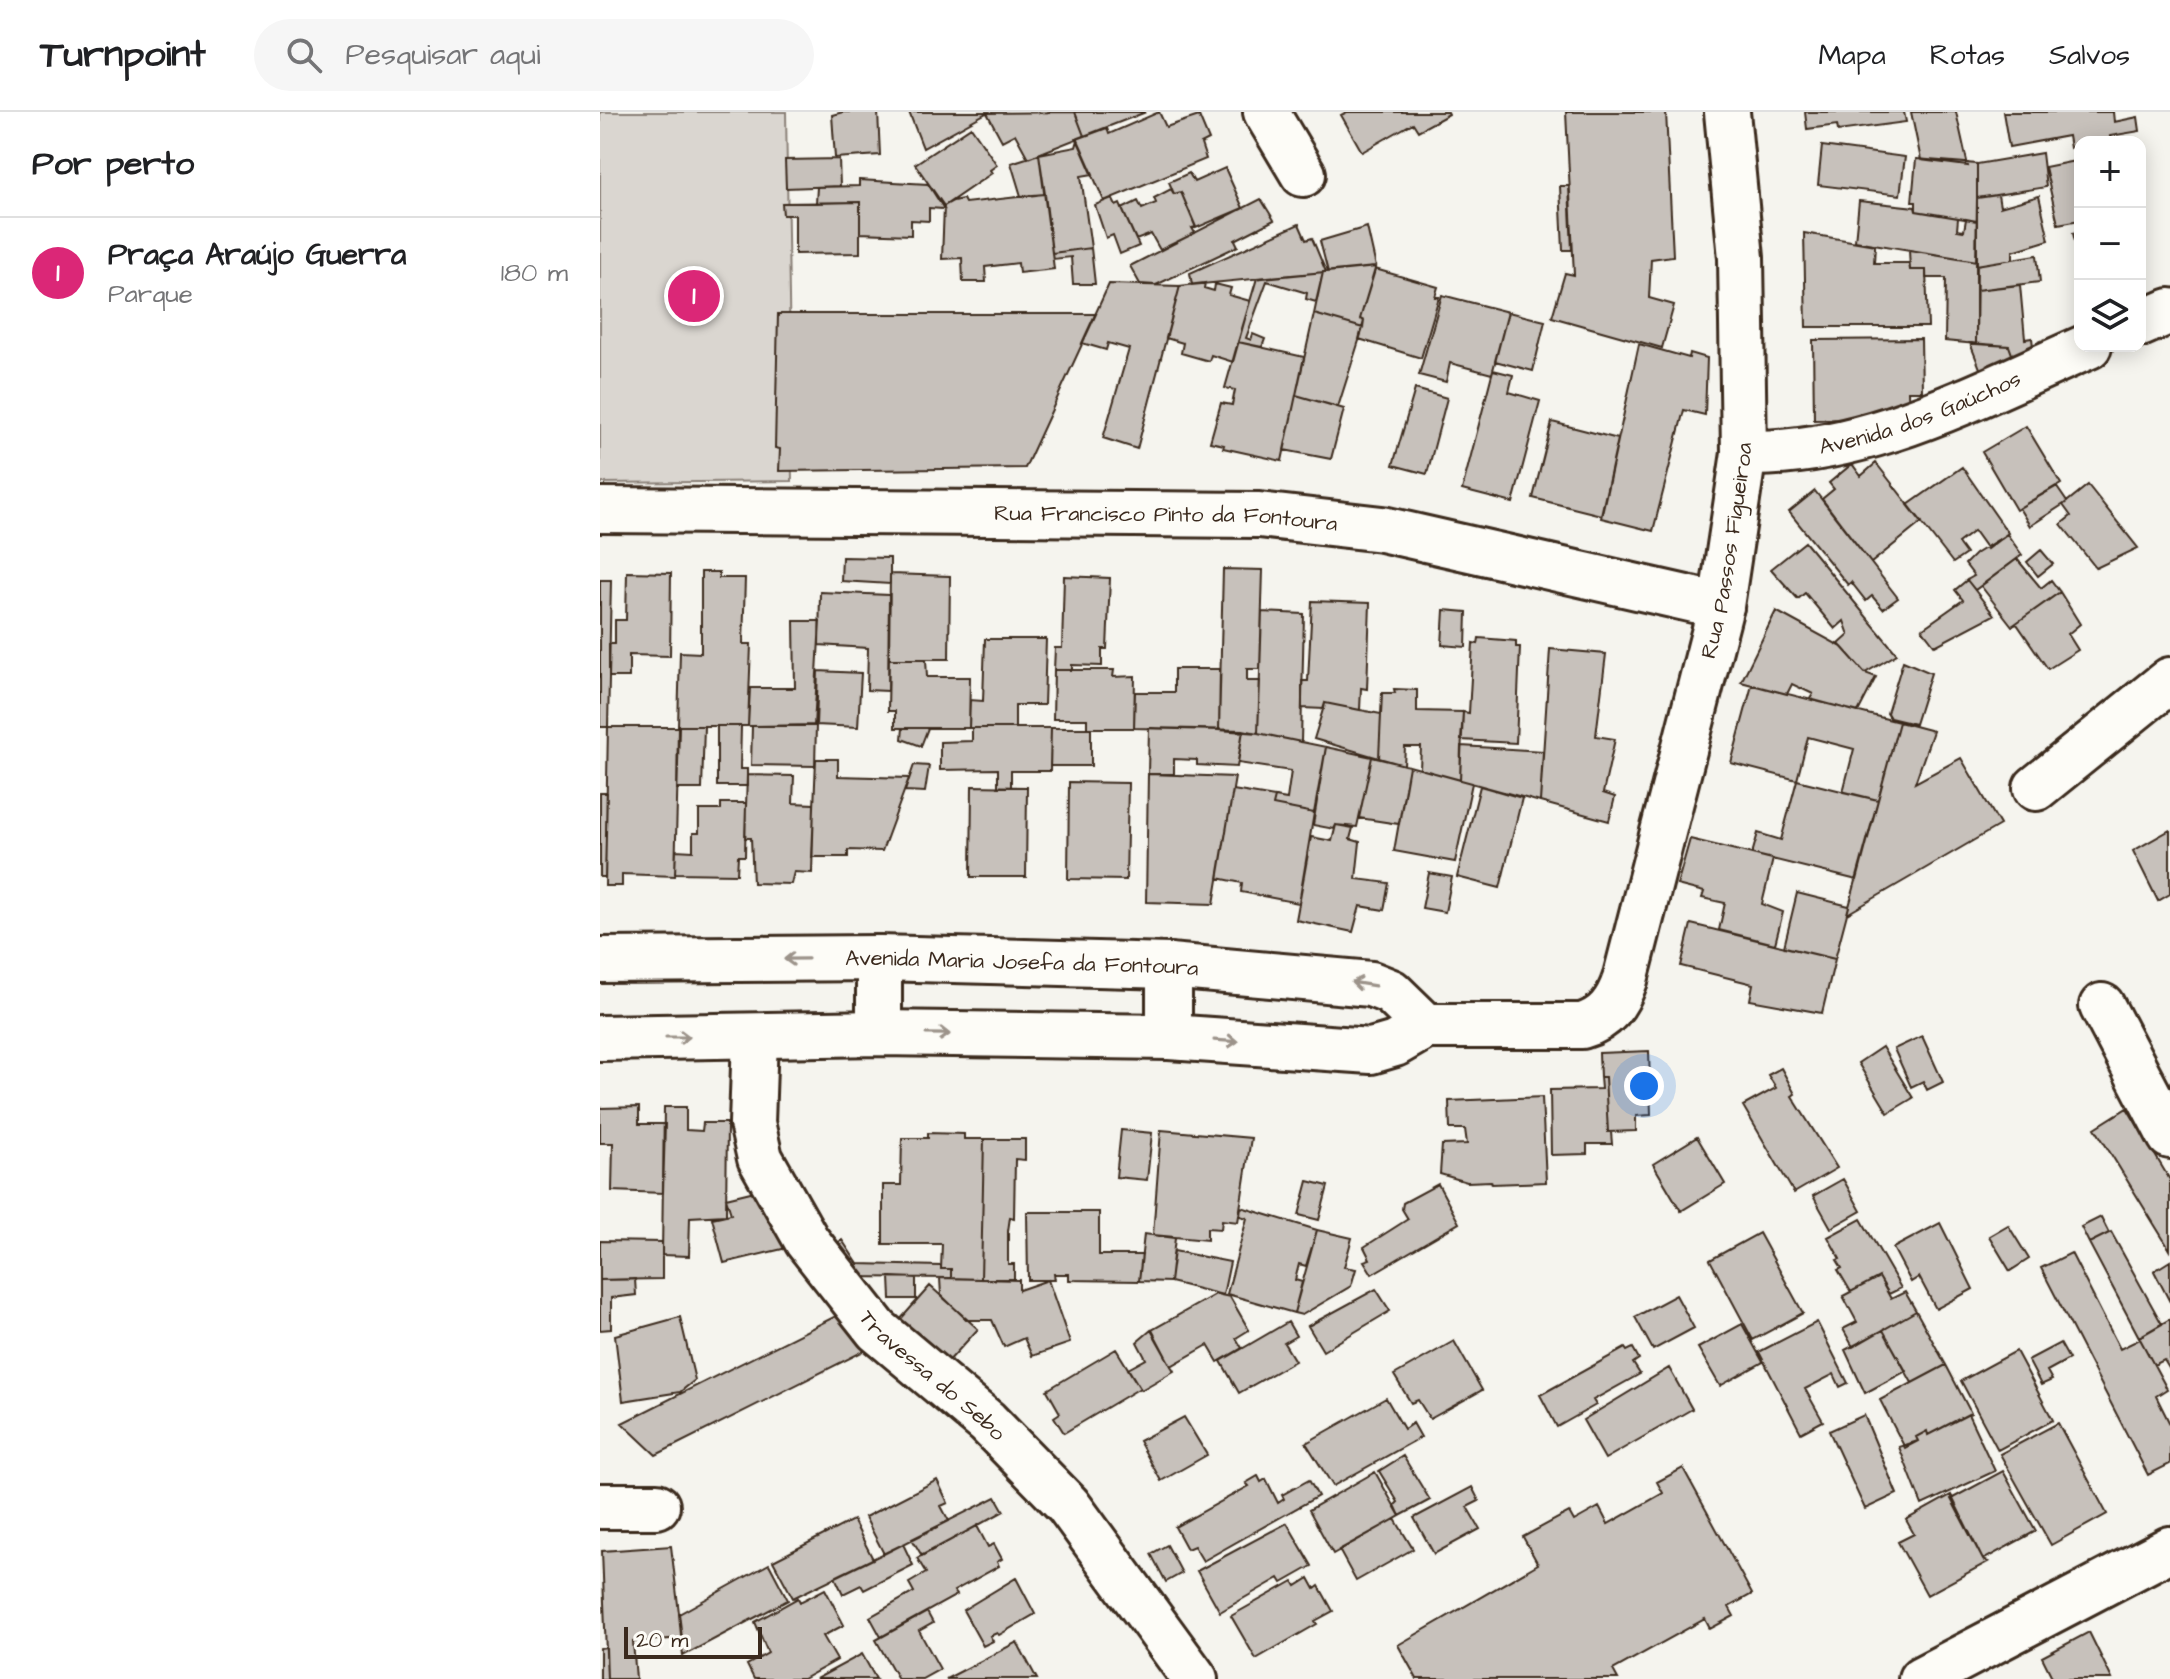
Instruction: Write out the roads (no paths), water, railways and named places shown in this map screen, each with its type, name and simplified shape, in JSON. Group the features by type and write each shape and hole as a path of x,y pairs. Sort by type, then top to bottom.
{"street":[{"path":"1266,112 1303,174"},
{"name":"Rua Passos Figueiroa","path":"1426,1026 1582,1026 1606,1014 1618,999 1625,980 1721,606 1744,453 1741,258 1727,112"},
{"path":"2146,321 2170,311"},
{"name":"Avenida dos Gaúchos","path":"1744,453 1782,454 1894,430 2075,352"},
{"name":"Rua Francisco Pinto da Fontoura","path":"600,510 1259,515 1382,529 1721,606"},
{"path":"2036,788 2170,680"},
{"path":"879,958 879,1033"},
{"name":"Avenida Maria Josefa da Fontoura","path":"600,960 879,958 1169,966 1371,984 1391,992 1426,1026"},
{"path":"1169,966 1169,1037"},
{"path":"2102,1006 2170,1136"},
{"path":"600,1038 879,1033 1169,1037 1371,1051 1395,1044 1426,1026"},
{"name":"Travessa do Sebo","path":"755,1037 752,1123 760,1158 807,1241 877,1330 987,1422 1068,1505 1195,1679"},
{"path":"600,1506 657,1506"},
{"path":"1921,1679 2170,1549"}],"place":[{"name":"Praça Araújo Guerra","path":"694,296"}]}
